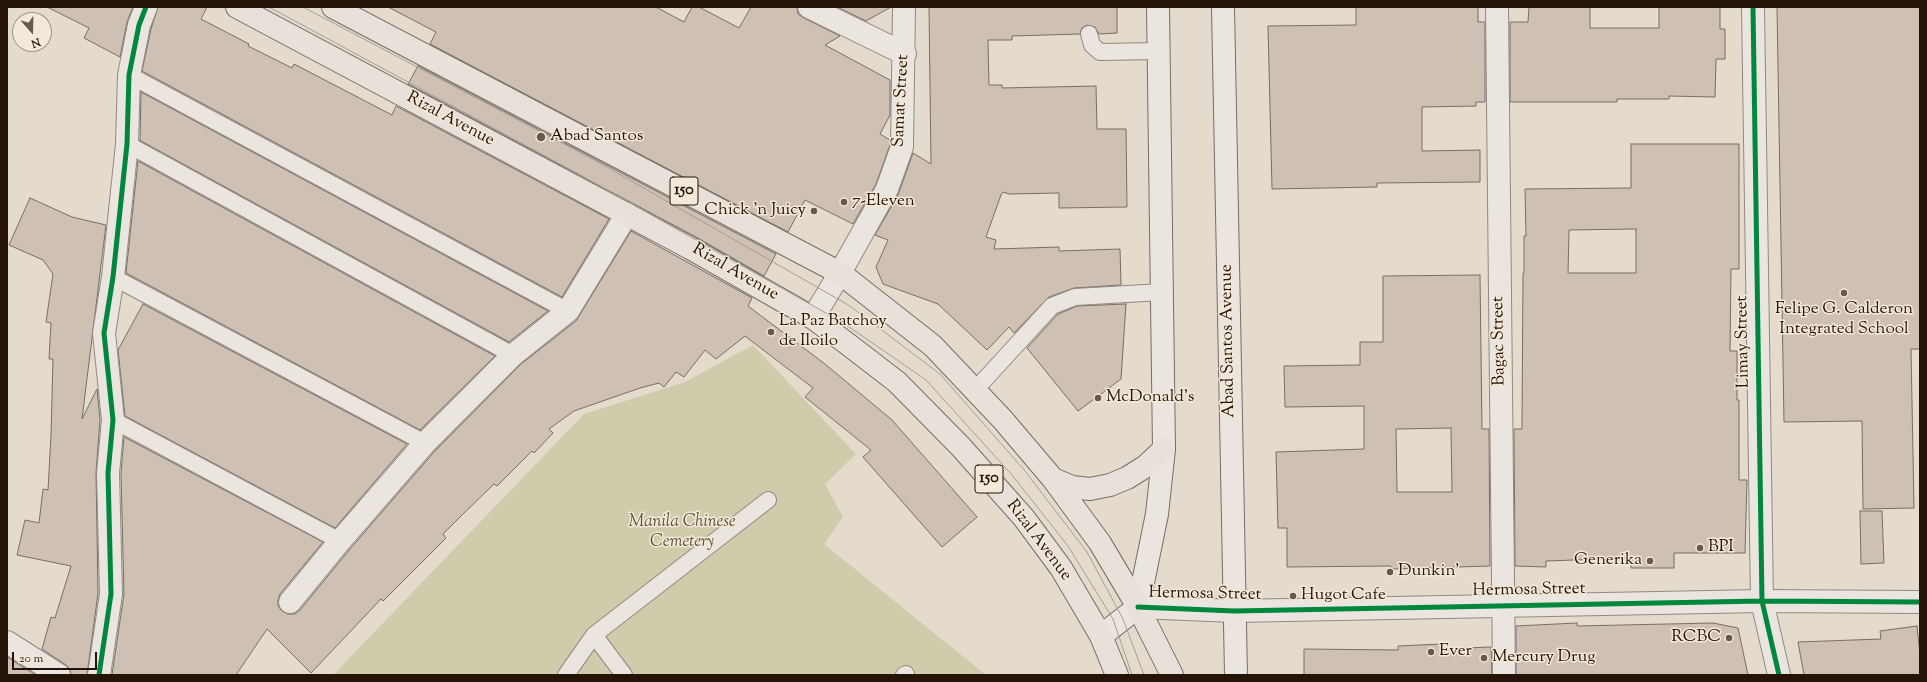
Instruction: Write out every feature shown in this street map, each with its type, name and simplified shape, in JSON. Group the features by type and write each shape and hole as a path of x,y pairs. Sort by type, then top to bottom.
{"main road":[{"name":"Rizal Avenue","path":"237,7 627,214 813,318 897,382 961,447 1024,518 1061,568 1101,636 1117,675"},
{"name":"150","path":"333,7 840,273 933,346 1004,420 1052,479 1100,543 1138,607 1172,675"},
{"path":"1052,479 1072,487 1090,489 1110,485 1127,478 1146,466 1164,449"}],"street":[{"path":"99,675 110,594 108,473 114,420 104,333 113,277 127,144 129,75 139,25 146,7"},
{"path":"809,7 904,54"},
{"name":"Samat Street","path":"813,318 887,189 902,147 904,7"},
{"path":"1101,636 1138,607 1157,514 1164,449 1158,7"},
{"name":"Abad Santos Avenue","path":"1223,7 1236,675"},
{"name":"Bagac Street","path":"1497,7 1502,606 1504,675"},
{"name":"Limay Street","path":"1753,7 1762,600 1779,675"},
{"path":"290,602 340,541 426,443 513,355 568,311 627,214"},
{"name":"Hermosa Street","path":"1138,607 1234,611 1762,600 1920,602"},
{"path":"7,642 59,675"}],"lane":[{"path":"1089,34 1092,44 1100,52 1159,51"},
{"path":"129,75 568,311"},
{"path":"127,144 513,355"},
{"path":"113,277 426,443"},
{"path":"975,390 1052,306 1075,297 1162,292"},
{"path":"114,420 340,541"},
{"path":"566,675 594,635 768,500"},
{"path":"594,635 624,675"}],"green space":[{"name":"Manila Chinese Cemetery","path":"753,345 856,454 825,484 843,517 824,544 986,675 333,675 584,414 685,382"}],"building":[{"path":"47,7 133,7 127,22 120,57 84,38 89,28"},
{"path":"158,7 207,7 201,19 249,44 248,46 292,68 294,64 392,115 396,106 609,219 562,297 142,71 151,29"},
{"path":"388,7 656,7 684,22 692,7 699,7 739,28 751,7 797,7 798,14 840,36 825,45 890,80 890,115 880,134 890,140 890,145 876,184 853,224 805,200 788,232 430,44 436,32"},
{"path":"837,7 891,7 866,21"},
{"path":"929,7 1117,7 1117,33 1099,34 1095,27 1087,25 1082,28 1080,34 1012,36 1012,40 988,40 989,85 1002,85 1002,88 1096,86 1097,129 1126,129 1127,207 1059,208 1059,193 1009,194 1003,192 986,237 996,240 994,249 1059,247 1059,251 1120,249 1121,285 1074,288 1049,297 1014,333 1009,327 987,350 938,304 883,284 876,267 888,240 875,235 898,195 913,153 931,164"},
{"path":"1356,7 1478,7 1478,22 1485,22 1485,102 1476,102 1476,106 1422,107 1422,151 1480,150 1480,182 1377,183 1377,187 1272,189 1268,26 1356,25"},
{"path":"1529,7 1590,7 1590,28 1659,28 1659,7 1720,7 1720,29 1725,29 1725,59 1716,59 1715,97 1669,96 1669,99 1617,99 1617,102 1510,102 1510,22 1528,22"},
{"name":"Felipe G. Calderon Integrated School","path":"1777,7 1920,7 1920,349 1911,349 1914,508 1863,509 1862,421 1784,422"},
{"path":"418,66 776,254 764,276 696,237 408,84"},
{"path":"141,92 548,311 509,342 141,141"},
{"path":"1631,144 1739,144 1739,269 1731,269 1730,351 1737,351 1737,400 1739,400 1739,480 1747,480 1745,553 1674,553 1674,568 1631,568 1631,558 1546,561 1546,567 1515,566 1514,429 1522,429 1523,273 1524,236 1526,236 1525,189 1631,188","holes":["1636,229 1636,273 1568,273 1569,230"]},
{"path":"138,161 495,356 420,430 126,273"},
{"path":"30,198 72,217 106,225 82,419 97,389 100,420 96,473 98,593 87,675 71,675 70,669 66,665 42,649 51,617 55,618 71,566 17,555 25,520 39,523 43,489 48,490 51,435 53,359 49,359 51,323 46,322 53,274 43,260 9,245"},
{"path":"631,231 752,298 748,306 825,364 892,420 977,517 942,547 863,457 871,450 805,397 813,388 745,336 716,359 705,350 684,377 676,372 664,387 659,383 640,388 574,411 549,429 553,433 534,453 532,451 497,486 494,484 463,514 443,534 446,538 383,601 381,599 311,673 267,629 236,675 112,675 124,594 121,473 124,437 323,542 280,594 278,606 282,611 288,614 295,614 434,452 521,364 576,321"},
{"path":"1480,275 1482,429 1489,429 1490,566 1391,569 1391,566 1287,567 1287,528 1278,528 1276,452 1364,449 1364,406 1285,407 1284,366 1360,365 1360,342 1383,342 1383,276","holes":["1451,428 1452,492 1397,492 1396,429"]},
{"path":"143,304 407,444 335,528 125,416 118,350"},
{"path":"1126,304 1121,379 1078,411 1027,348 1058,314 1077,306"},
{"path":"1860,511 1882,511 1884,563 1861,564"},
{"path":"1577,623 1577,626 1713,623 1738,628 1748,675 1516,675 1516,626"},
{"path":"1917,626 1920,654 1920,675 1804,675 1798,642 1881,639 1880,631"},
{"path":"1442,644 1442,649 1491,647 1492,675 1304,675 1304,649 1398,650 1398,646"},
{"path":"7,657 36,675 7,675"}],"tram line":[{"path":"269,7 584,177 842,322 926,380 1012,475 1068,546 1113,619 1132,675"},
{"path":"303,7 600,163 850,306 940,374 1025,471 1087,552 1123,619 1144,675"}],"cycle path":[{"path":"99,675 111,594 108,473 113,420 104,333 113,277 127,144 129,75 139,25 146,7"},
{"path":"1753,7 1762,601 1779,675"},
{"path":"1138,607 1234,611 1762,601 1920,602"}],"place":[{"name":"Abad Santos","path":"541,137"},
{"name":"7-Eleven","path":"844,202"},
{"name":"Chick 'n Juicy","path":"814,211"},
{"name":"Felipe G. Calderon Integrated School","path":"1844,293"},
{"name":"La Paz Batchoy de Iloilo","path":"771,332"},
{"name":"McDonald's","path":"1098,398"},
{"name":"BPI","path":"1700,548"},
{"name":"Generika","path":"1650,561"},
{"name":"Dunkin'","path":"1390,572"},
{"name":"Hugot Cafe","path":"1293,596"},
{"name":"RCBC","path":"1729,638"},
{"name":"Ever","path":"1431,652"},
{"name":"Mercury Drug","path":"1484,658"}]}
